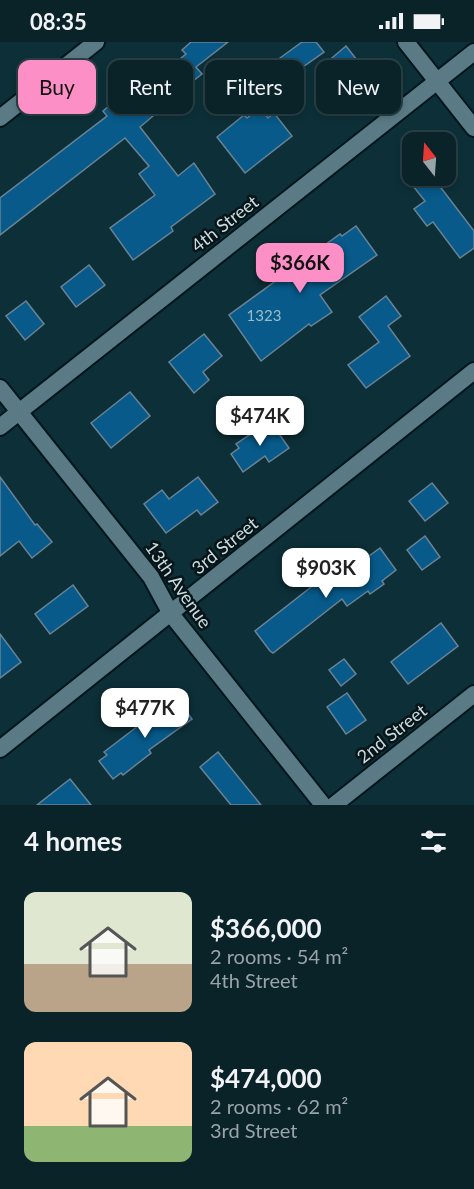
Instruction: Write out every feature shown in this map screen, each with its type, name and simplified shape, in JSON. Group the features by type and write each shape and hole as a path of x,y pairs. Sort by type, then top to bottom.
{"street":[{"path":"0,118 96,42"},
{"path":"406,42 474,128"},
{"name":"4th Street","path":"0,427 474,52"},
{"name":"3rd Street","path":"0,749 474,371"},
{"name":"13th Avenue","path":"0,388 151,577 171,614 323,805"},
{"name":"2nd Street","path":"334,805 474,694"}],"building":[{"path":"191,42 228,42 196,67 202,74 193,81 193,60 179,60 186,54 182,50"},
{"path":"302,42 316,42 324,52 304,66 304,60 280,60"},
{"path":"346,46 357,60 329,60"},
{"path":"108,107 108,114 155,114 140,127 178,176 194,163 215,194 171,227 173,231 133,260 110,228 155,195 139,174 149,166 125,138 0,235 0,198 107,116 103,111"},
{"path":"252,114 265,114 268,118 275,114 292,136 245,173 217,137 244,115 247,118"},
{"path":"413,186 440,186 474,231 474,248 460,258 433,222 427,226 414,209 425,201"},
{"path":"356,226 377,255 320,295 332,312 311,326 309,324 261,361 229,315 340,234 342,236"},
{"path":"89,265 105,285 76,307 61,287"},
{"path":"386,296 401,316 388,326 410,356 366,388 348,365 379,342 359,317"},
{"path":"26,301 44,324 25,340 6,316"},
{"path":"204,334 222,356 203,372 209,380 194,393 169,362"},
{"path":"130,392 150,416 111,448 91,423"},
{"path":"270,421 289,448 269,462 265,456 243,472 231,454 239,448 236,444"},
{"path":"0,477 35,525 37,524 52,542 32,558 19,541 0,556"},
{"path":"198,477 218,502 201,515 197,510 166,533 144,504 162,490 169,499"},
{"path":"432,483 448,503 425,521 409,501"},
{"path":"425,536 440,557 422,570 407,550"},
{"path":"380,548 396,570 382,581 384,584 370,594 368,591 347,606 342,599 273,653 270,651 255,631 338,566 344,574"},
{"path":"73,585 88,606 50,634 35,614"},
{"path":"441,623 458,646 408,684 391,662"},
{"path":"0,634 21,662 0,678"},
{"path":"344,659 356,674 341,686 329,670"},
{"path":"347,693 366,720 346,734 327,707"},
{"path":"176,697 192,719 149,750 151,753 123,775 121,773 113,779 99,761 107,755 104,752"},
{"path":"218,752 261,805 231,805 200,767"},
{"path":"70,779 91,805 37,805"}]}
